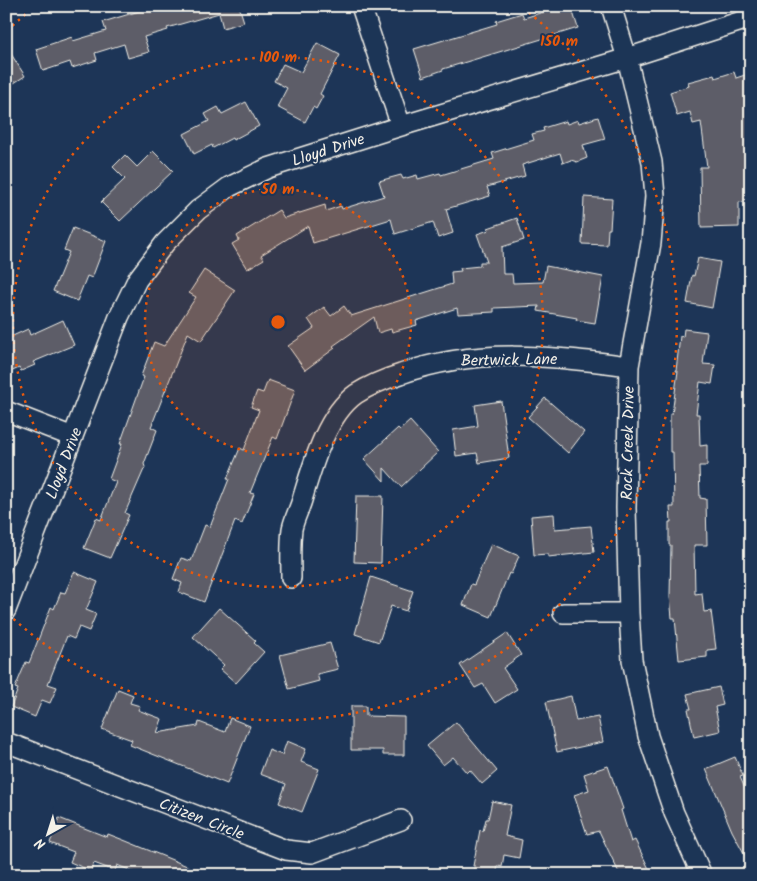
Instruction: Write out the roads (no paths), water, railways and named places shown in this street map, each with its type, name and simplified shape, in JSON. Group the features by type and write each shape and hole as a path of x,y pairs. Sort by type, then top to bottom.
{"street":[{"path":"361,6 401,126"},
{"name":"Rock Creek Drive","path":"611,6 627,58 652,162 656,196 651,243 629,366 626,508 632,660 648,736 674,813 702,875"},
{"name":"Lloyd Drive","path":"6,610 120,317 138,280 166,243 198,210 230,187 268,168 751,18"},
{"name":"Bertwick Lane","path":"291,578 292,529 305,490 323,441 338,413 355,395 388,378 420,367 454,360 502,356 558,357 629,366"},
{"path":"6,411 74,437"},
{"path":"563,613 629,613"},
{"name":"Citizen Circle","path":"6,742 286,850 312,853 401,820"}]}
